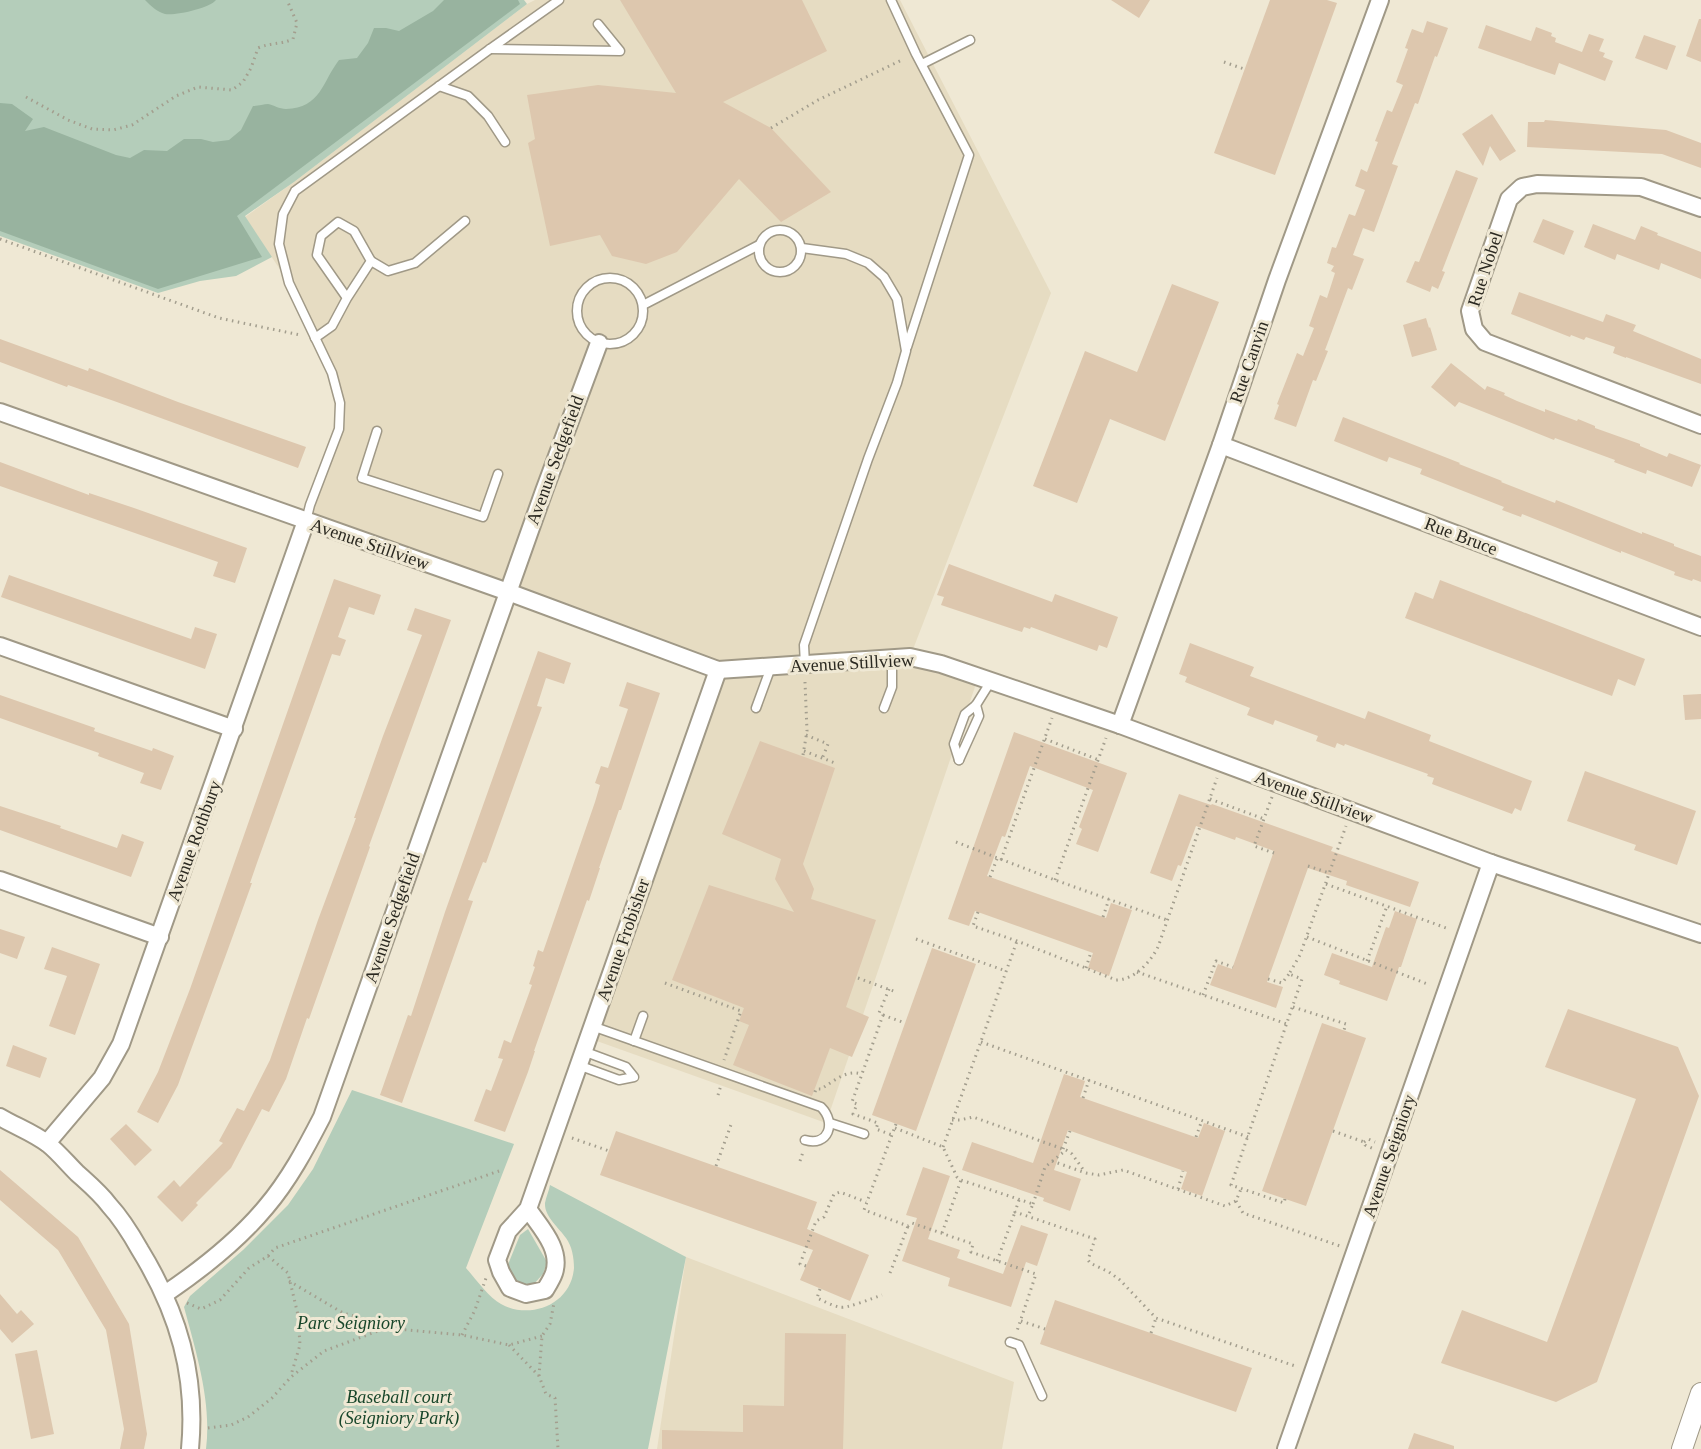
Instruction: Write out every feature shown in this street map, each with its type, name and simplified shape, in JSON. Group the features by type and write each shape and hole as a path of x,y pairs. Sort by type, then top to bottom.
{"street":[{"name":"Rue Canvin","path":"1114,731 1221,445 1277,280 1380,0"},
{"name":"Rue Nobel","path":"1701,208 1641,188 1537,184 1522,187 1509,199 1470,311 1474,329 1485,342 1701,425"},
{"name":"Avenue Sedgefield","path":"165,1294 222,1253 267,1207 298,1163 322,1117 599,343"},
{"name":"Avenue Stillview","path":"0,412 508,592 718,670 771,667 805,672 909,657 941,664 991,681 1114,731 1701,934"},
{"name":"Rue Bruce","path":"1221,445 1701,627"},
{"name":"Avenue Rothbury","path":"47,1143 102,1078 121,1044 306,521"},
{"path":"0,646 234,729"},
{"name":"Avenue Frobisher","path":"528,1209 551,1243 556,1260 554,1274 545,1290 526,1294 510,1288 496,1260 508,1232 528,1209 718,670"},
{"name":"Avenue Seigniory","path":"1286,1449 1491,863"},
{"path":"0,880 160,937"},
{"path":"0,1117 47,1143 109,1205 130,1233 165,1294 187,1364 190,1396 190,1449"},
{"path":"1682,1449 1701,1392"}],"lane":[{"path":"306,521 339,429 340,403 332,373 290,283 279,244 283,214 295,191 490,48 560,0"},
{"path":"805,672 804,645 868,459 897,383 969,155 916,54 891,0"},
{"path":"490,48 620,51 598,24"},
{"path":"922,64 970,40"},
{"path":"439,86 468,96 488,116 504,142"},
{"path":"347,298 317,255 321,236 338,222 354,231 371,261 388,271 415,263 465,221"},
{"path":"776,229 786,230 798,238 802,255 792,269 776,272 761,262 759,245 769,232 776,229"},
{"path":"643,305 759,245"},
{"path":"802,248 846,254 868,263 884,277 897,299 906,351"},
{"path":"315,338 332,326 371,261"},
{"path":"607,278 621,279 632,285 639,294 643,305 643,320 630,339 619,344 599,343 581,328 577,317 577,306 586,288 596,281 607,278"},
{"path":"376,431 363,478 483,517 498,474"},
{"path":"884,708 892,687 891,658"},
{"path":"756,708 771,667"},
{"path":"976,705 979,716 960,760 954,744 965,714 976,705 991,681"},
{"path":"634,1041 643,1016"},
{"path":"592,1026 821,1107 830,1123 828,1131 822,1139 813,1143 805,1140"},
{"path":"581,1058 626,1066 634,1077 619,1080 581,1058"},
{"path":"830,1123 864,1134"},
{"path":"1011,1342 1019,1345 1042,1395"}],"path":[{"path":"26,97 68,120 92,129 113,130 132,125 176,96 198,87 232,90 243,82 258,48 271,43 281,45 293,39 297,22 286,0"},
{"path":"771,128 818,100 916,54"},
{"path":"1224,62 1244,69"},
{"path":"0,239 219,318 315,338"},
{"path":"805,672 806,735 803,753 835,763"},
{"path":"990,877 999,859 1053,716"},
{"path":"1055,880 1099,760 1114,731"},
{"path":"806,735 828,744 822,759"},
{"path":"1045,740 1099,760"},
{"path":"978,912 973,926 1116,980 1122,980 1137,972 1145,967 1153,957 1218,776"},
{"path":"1272,796 1254,846 1274,853"},
{"path":"1209,799 1264,819"},
{"path":"1268,979 1282,983 1300,955 1347,824"},
{"path":"956,842 1167,920"},
{"path":"1308,866 1329,873"},
{"path":"1326,884 1449,929"},
{"path":"1103,917 1109,899"},
{"path":"1367,961 1387,906"},
{"path":"1307,937 1430,985"},
{"path":"916,939 1006,971"},
{"path":"943,1147 1017,941"},
{"path":"1086,968 1090,952"},
{"path":"1203,995 1216,961 1233,967"},
{"path":"1137,972 1287,1024"},
{"path":"1285,1199 1284,1203 1231,1185 1302,979 1289,974"},
{"path":"858,978 896,992"},
{"path":"665,983 741,1011 723,1062"},
{"path":"889,989 879,1013 905,1023"},
{"path":"1293,1007 1346,1024 1344,1030"},
{"path":"855,1110 857,1104 852,1102 883,1015"},
{"path":"981,1042 1248,1137"},
{"path":"821,1089 847,1074 856,1072 861,1074"},
{"path":"1083,1098 1089,1080"},
{"path":"717,1095 721,1086"},
{"path":"952,1120 973,1117 1065,1150 1072,1154 1086,1173"},
{"path":"1196,1137 1202,1120"},
{"path":"716,1166 732,1122"},
{"path":"908,1226 864,1210 895,1126 943,1147 957,1177 961,1180 1033,1204"},
{"path":"876,1129 892,1135"},
{"path":"1028,1216 1045,1167 1065,1150 1070,1131"},
{"path":"1333,1131 1364,1142 1374,1150"},
{"path":"567,1136 609,1151"},
{"path":"1364,1142 1368,1139 1377,1142"},
{"path":"1052,1161 1086,1173 1100,1175 1123,1170 1226,1206 1236,1201 1241,1189"},
{"path":"187,1303 201,1309 220,1300 249,1268 268,1256 275,1248 499,1171"},
{"path":"1178,1189 1184,1171"},
{"path":"942,1233 961,1180"},
{"path":"806,1266 800,1264 814,1226 816,1221 824,1217 834,1194 840,1192 866,1202"},
{"path":"997,1262 1019,1200"},
{"path":"1236,1201 1244,1213 1341,1246"},
{"path":"830,1204 837,1207"},
{"path":"1015,1212 1095,1239 1088,1260 1090,1263 1120,1280 1156,1318 1300,1368"},
{"path":"890,1273 908,1226 912,1223 973,1244 971,1252 1036,1274 1017,1333"},
{"path":"809,1224 814,1226"},
{"path":"268,1256 288,1273 298,1315 300,1345 291,1377"},
{"path":"462,1335 486,1276"},
{"path":"290,1281 344,1313 377,1322 386,1328"},
{"path":"820,1289 817,1298 842,1308 882,1295"},
{"path":"539,1376 542,1336 550,1324 555,1298"},
{"path":"1151,1333 1156,1318"},
{"path":"1021,1320 1045,1329"},
{"path":"205,1428 231,1425 248,1417 272,1398 291,1377 324,1351 386,1328 462,1335 509,1345 542,1336"},
{"path":"509,1345 539,1376 546,1394 555,1398 558,1449"}],"shaded area":[{"path":"535,0 900,0 1051,293 910,657 976,684 826,1123 594,1040 717,670 306,521 339,429 332,373 289,283 245,217"},
{"path":"686,1257 1014,1382 1002,1449 657,1449"}],"green space":[{"path":"0,0 524,0 527,4 294,182 245,216 272,257 236,276 200,281 158,293 0,236"},
{"path":"145,0 216,0 184,13 165,14 159,12"},
{"path":"444,0 518,0 520,4 237,216 262,257 158,289 0,231 0,103 12,104 33,119 25,131 44,127 116,155 130,158 144,150 167,151 184,139 213,142 229,140 241,130 253,106 268,104 286,109 298,108 307,104 314,99 339,60 357,58 368,43 374,28 399,31 433,11"},
{"name":"Parc Seigniory","path":"352,1090 514,1144 466,1268 487,1293 501,1304 512,1309 524,1310 547,1306 557,1300 571,1281 574,1268 571,1248 545,1208 550,1185 686,1257 648,1449 206,1449 205,1395 184,1307 190,1296 243,1250 288,1205 313,1169"},
{"path":"528,1229 547,1262 543,1274 533,1285 515,1283 507,1267 520,1235"}],"building":[{"path":"620,0 802,0 827,51 723,102 771,128 831,192 781,222 739,179 677,252 646,264 612,256 600,235 550,246 528,143 535,139 527,95 598,85 676,93"},
{"path":"1111,0 1150,0 1139,18"},
{"path":"1270,0 1327,0 1337,3 1275,175 1214,153"},
{"path":"1699,19 1701,19 1701,62 1686,56"},
{"path":"1427,21 1448,28 1437,57 1435,56 1418,104 1415,103 1392,164 1398,166 1374,232 1363,228 1353,255 1364,259 1352,290 1348,288 1325,350 1328,351 1316,381 1313,380 1296,427 1274,419 1279,405 1277,404 1297,353 1303,356 1314,328 1309,326 1320,295 1327,298 1335,273 1331,271 1334,266 1327,263 1332,247 1336,248 1349,214 1355,216 1365,190 1355,186 1361,169 1367,172 1378,142 1375,141 1387,110 1392,112 1403,85 1396,82 1408,49 1405,48 1412,29 1423,33"},
{"path":"1486,25 1531,41 1536,27 1552,33 1551,36 1556,38 1555,42 1582,52 1589,34 1604,39 1599,51 1605,53 1603,57 1613,61 1605,81 1559,63 1555,75 1478,48"},
{"path":"1644,35 1676,46 1667,70 1635,58"},
{"path":"1492,114 1516,151 1500,161 1490,146 1483,166 1462,134"},
{"path":"1545,120 1666,130 1701,143 1701,168 1662,154 1527,147 1528,122 1544,122"},
{"path":"1456,170 1478,178 1442,271 1445,272 1438,289 1432,286 1430,292 1406,282 1415,261 1419,262"},
{"path":"1543,219 1574,231 1564,255 1533,242"},
{"path":"1593,224 1635,240 1641,226 1658,233 1657,235 1701,252 1701,279 1661,263 1659,270 1617,254 1615,260 1584,247"},
{"path":"1172,284 1219,302 1165,441 1110,419 1077,503 1033,486 1085,351 1137,372"},
{"path":"1519,292 1603,322 1606,314 1636,325 1633,331 1701,359 1701,384 1613,353 1615,347 1586,337 1584,340 1571,335 1570,337 1511,314"},
{"path":"1426,318 1437,350 1412,357 1403,325"},
{"path":"0,339 88,371 89,368 306,447 298,468 0,362"},
{"path":"1451,363 1485,390 1487,386 1545,412 1545,409 1577,421 1578,419 1667,457 1669,453 1701,465 1692,487 1647,470 1646,474 1614,462 1615,460 1555,438 1554,440 1459,402 1455,407 1431,387"},
{"path":"1343,417 1555,503 1556,500 1701,556 1701,582 1674,575 1675,572 1522,514 1521,517 1502,510 1504,507 1420,474 1422,469 1389,457 1387,462 1334,441"},
{"path":"0,462 89,495 89,493 247,548 235,583 213,576 218,562 0,486"},
{"path":"949,564 1052,602 1055,594 1118,617 1107,648 1099,645 1097,651 1031,627 1030,629 1024,627 1022,632 941,605 944,597 937,595"},
{"path":"9,575 191,639 195,627 217,634 205,669 1,597"},
{"path":"334,579 381,595 374,615 349,607 338,637 346,640 340,656 332,654 178,1085 158,1123 137,1112 158,1072 190,989"},
{"path":"1440,580 1645,659 1635,686 1618,679 1612,696 1405,618 1415,592 1433,599"},
{"path":"415,608 451,620 309,1019 307,1018 286,1079 269,1112 262,1109 231,1168 196,1203 198,1205 182,1222 157,1197 174,1180 180,1187 223,1143 219,1141 237,1108 244,1111 270,1060 383,736 422,635 407,630"},
{"path":"1190,643 1254,667 1250,676 1365,719 1368,711 1431,735 1429,741 1532,781 1521,811 1515,808 1512,814 1432,784 1434,778 1427,776 1428,774 1345,744 1344,746 1337,743 1335,748 1316,741 1318,736 1275,720 1273,725 1247,715 1250,708 1185,682 1187,677 1179,674"},
{"path":"538,651 571,663 564,684 546,678 537,706 542,707 486,863 483,862 468,900 473,901 402,1103 380,1095 408,1015 411,1016 445,912"},
{"path":"627,682 660,693 589,901 587,900 505,1132 474,1121 486,1089 491,1091 503,1059 498,1058 504,1040 511,1043 532,985 529,984 538,950 543,952 595,802 600,785 595,783 601,766 608,768 628,709 619,706"},
{"path":"1701,694 1701,719 1685,720 1683,695"},
{"path":"0,695 95,728 94,731 174,756 161,790 140,783 144,773 98,756 99,753 0,718"},
{"path":"1014,732 1127,773 1098,852 1076,844 1082,829 1079,827 1093,790 1030,766 1005,837 1002,836 987,876 1106,918 1111,903 1132,910 1109,976 1088,968 1093,953 975,911 969,926 948,919"},
{"path":"760,741 835,768 803,864 814,889 811,899 876,920 846,1007 869,1017 852,1057 830,1048 812,1096 733,1065 749,1025 739,1021 744,1008 672,980 709,885 794,912 775,879 781,859 722,834"},
{"path":"1585,771 1696,811 1677,865 1634,850 1636,845 1567,821"},
{"path":"1179,794 1333,847 1331,851 1419,882 1410,907 1346,885 1347,881 1308,868 1267,982 1283,987 1276,1008 1210,985 1218,964 1232,969 1274,851 1196,826 1181,866 1178,865 1172,881 1150,873"},
{"path":"0,806 117,848 122,834 144,842 131,877 0,830"},
{"path":"1395,911 1417,919 1387,1001 1339,984 1340,981 1324,975 1332,953 1372,967 1386,927 1389,928"},
{"path":"0,929 25,937 17,959 0,953"},
{"path":"52,947 100,964 75,1035 49,1026 67,976 44,969"},
{"path":"932,948 976,964 916,1131 872,1115"},
{"path":"1568,1009 1678,1047 1699,1096 1597,1382 1556,1402 1441,1363 1462,1310 1547,1342 1636,1099 1545,1067"},
{"path":"1322,1023 1366,1038 1306,1206 1262,1191"},
{"path":"13,1045 47,1058 40,1078 6,1066"},
{"path":"1064,1074 1085,1081 1080,1097 1198,1138 1204,1123 1225,1131 1202,1196 1181,1189 1187,1172 1068,1130 1054,1170 1081,1179 1070,1211 1043,1201 1044,1198 962,1170 972,1142 1033,1163"},
{"path":"126,1124 152,1150 135,1166 110,1139"},
{"path":"616,1131 817,1202 807,1229 869,1255 850,1301 800,1280 813,1250 600,1175"},
{"path":"923,1167 950,1176 928,1239 960,1250 957,1258 1003,1274 1021,1225 1048,1234 1037,1266 1026,1262 1011,1307 948,1286 950,1278 902,1261 917,1218 906,1215"},
{"path":"0,1170 78,1237 129,1324 147,1434 144,1449 120,1449 124,1429 106,1330 58,1250 0,1200"},
{"path":"0,1294 17,1314 21,1310 34,1324 12,1343 0,1329"},
{"path":"1055,1300 1252,1368 1236,1412 1040,1344"},
{"path":"785,1333 846,1334 843,1449 662,1449 662,1430 743,1432 743,1405 784,1406"},
{"path":"37,1350 54,1434 31,1439 15,1354"},
{"path":"1414,1433 1454,1446 1454,1449 1408,1449"}],"park label":[{"name":"Baseball court (Seigniory Park)","path":"399,1407"}]}
